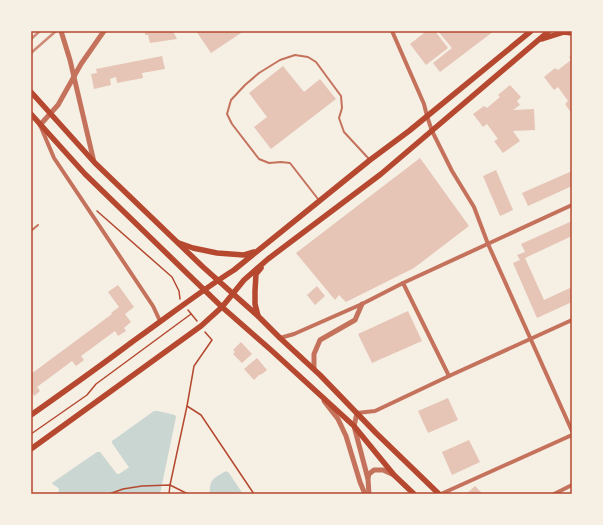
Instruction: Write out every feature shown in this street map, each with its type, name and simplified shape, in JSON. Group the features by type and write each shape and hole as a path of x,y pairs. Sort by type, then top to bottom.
{"main road":[{"path":"31,415 132,343 160,321 234,270 319,200 427,116 531,31"},
{"path":"31,449 201,326 222,307 244,280 268,259 381,174 550,31"},
{"path":"538,40 564,32 572,33"},
{"path":"31,92 95,163 217,281 233,293 314,369 376,433 440,494"},
{"path":"31,114 85,174 204,290 354,426 394,475 414,494"},
{"path":"177,242 193,248 217,253 244,255 258,251"},
{"path":"258,316 255,304 256,274 268,259"}],"street":[{"path":"62,31 95,163"},
{"path":"104,31 81,64 58,105 40,125 54,158 153,306 160,321"},
{"path":"392,31 424,104 432,131 452,171 474,207 488,244 572,431"},
{"path":"280,338 294,334 362,304 403,283 572,205"},
{"path":"403,283 449,376"},
{"path":"314,369 314,354 320,340 355,320 362,304"},
{"path":"369,494 368,480 354,426 357,413 375,411 572,320"},
{"path":"311,387 338,419 346,436 365,494"},
{"path":"440,494 572,435"},
{"path":"368,480 369,474 374,470 383,470 394,475"},
{"path":"554,494 572,485"}],"lane":[{"path":"319,200 290,163 269,163 260,159 232,124 228,114 231,100 259,72 280,60 295,55 308,57 316,62 341,96 342,108 339,118 344,132 370,160"},
{"path":"31,231 38,225"}],"path":[{"path":"31,434 87,395 96,384 192,314 179,298 179,291 172,277 94,208"},
{"path":"169,494 194,366 212,340"},
{"path":"187,406 202,415 254,494"},
{"path":"110,494 123,489 164,485 170,485 188,494"}],"shaded area":[{"path":"154,411 175,415 176,417 160,494 58,494 59,489 52,483 97,452 100,452 117,474 128,468 129,467 112,441"},
{"path":"226,471 229,473 243,494 210,494 211,482 218,475"}],"building":[{"path":"145,31 173,31 177,39 150,43 148,35 145,35"},
{"path":"196,31 244,31 211,53"},
{"path":"422,31 435,31 448,48 426,65 410,44 424,33"},
{"path":"438,31 494,31 440,72 433,63 452,48"},
{"path":"572,55 572,114 565,104 568,101 558,87 554,90 544,77 555,68 558,70 571,60 569,57"},
{"path":"162,56 165,69 142,73 143,78 117,83 116,77 110,79 111,85 94,89 91,74 97,73 96,69"},
{"path":"283,66 304,92 320,79 336,99 271,149 254,127 267,117 249,93"},
{"path":"510,85 521,97 517,101 520,105 513,110 534,109 535,130 513,131 520,141 503,153 494,141 498,139 487,124 483,127 473,114 484,106 487,108 500,97 498,95"},
{"path":"420,158 469,226 414,268 346,302 339,295 335,300 296,253"},
{"path":"496,170 513,210 500,216 483,176"},
{"path":"572,171 572,186 528,206 522,193"},
{"path":"572,221 572,236 525,258 544,300 572,287 572,302 537,318 513,263 520,260 517,255 525,252 521,244"},
{"path":"118,285 134,307 125,314 131,322 124,328 126,331 118,336 115,331 81,356 84,360 76,366 72,361 37,387 40,391 34,396 32,392 31,393 31,374 112,314 111,313 119,307 108,292"},
{"path":"317,286 325,296 315,305 307,295"},
{"path":"408,311 422,341 372,363 358,334"},
{"path":"241,342 252,354 242,363 233,354 235,352 233,350"},
{"path":"257,358 267,370 254,380 244,369"},
{"path":"448,398 458,420 428,433 418,411"},
{"path":"469,440 480,462 452,475 442,452"},
{"path":"475,486 483,494 466,494"}],"railway":[{"path":"31,39 40,31"},
{"path":"31,53 56,31"}]}
